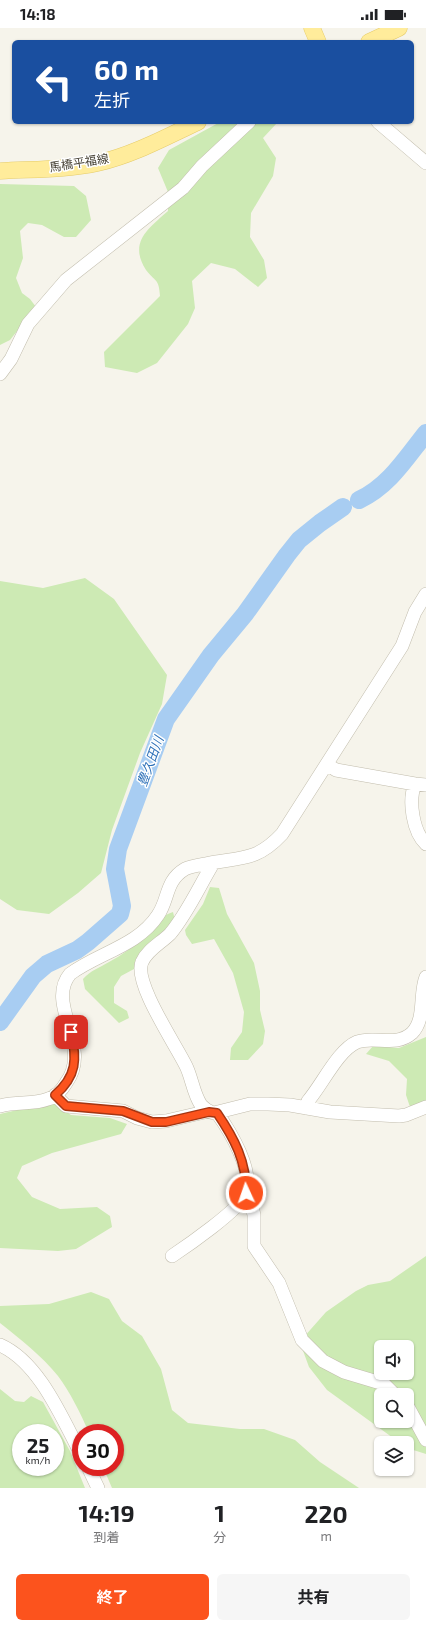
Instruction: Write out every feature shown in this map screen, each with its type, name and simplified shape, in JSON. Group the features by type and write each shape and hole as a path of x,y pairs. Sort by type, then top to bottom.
{"main road":[{"path":"312,28 317,40"},
{"path":"373,40 399,28"},
{"name":"馬橋平福線","path":"0,171 61,168 98,163 127,154 194,124"}],"street":[{"path":"0,374 11,359 28,324 66,280 183,188 202,166 247,124"},
{"path":"380,124 426,163"},
{"path":"0,1106 14,1102 48,1099 55,1095 70,1078 75,1064 75,1048 63,1003 61,989 64,980 77,968 119,947 150,924 158,916 164,906 165,895 170,885 180,874 190,868 211,863 239,860 258,854 271,846 282,834 328,765 402,646 415,612 426,594"},
{"path":"328,765 336,770 420,784"},
{"path":"420,784 413,789 413,820 415,831 426,844"},
{"path":"211,863 211,867 177,925 169,935 142,961 140,971 151,1002 187,1067 197,1098 202,1106 213,1112 238,1148 245,1171 246,1193 250,1198 254,1215 254,1246 279,1283 302,1340 323,1361 344,1372 384,1384 388,1388"},
{"path":"306,1108 308,1101 346,1048 357,1042 372,1040 399,1041 412,1032 420,1020 426,977"},
{"path":"55,1095 66,1106 123,1111 152,1122 166,1122 250,1104 275,1104 330,1112 399,1116 406,1115 426,1106"},
{"path":"172,1256 237,1206 246,1193"},
{"path":"0,1345 18,1356 38,1378 72,1438"},
{"path":"414,1418 426,1440"},
{"path":"92,1476 98,1488"}],"green space":[{"path":"216,124 276,124 263,138 276,158 273,176 251,213 250,237 264,260 267,278 258,287 235,269 211,263 192,281 195,308 188,324 157,363 137,373 105,367 104,352 160,296 158,283 146,270 141,260 139,251 143,236 154,223 168,211 168,192 158,168 169,150"},
{"path":"0,184 74,186 86,196 91,220 76,237 64,237 42,225 28,223 20,231 23,258 16,278 22,293 30,299 36,307 10,340 0,345"},
{"path":"85,578 114,599 167,675 162,704 140,753 112,830 101,873 78,893 49,914 17,910 0,899 0,581 43,588"},
{"path":"210,887 219,888 227,914 254,963 260,991 260,1010 265,1031 263,1044 248,1060 230,1060 231,1048 242,1032 244,1012 233,973 214,939 192,944 186,935 185,930 203,904"},
{"path":"173,912 175,920 143,953 134,969 121,976 114,987 114,1003 127,1011 129,1018 119,1023 85,989 83,979 92,971 128,950 149,933 160,919"},
{"path":"426,1037 426,1101 410,1107 406,1095 407,1079 389,1061 366,1054 373,1046 399,1048"},
{"path":"54,1103 71,1115 110,1118 127,1124 121,1134 52,1153 22,1166 17,1178 32,1197 60,1209 97,1207 110,1216 112,1227 76,1249 58,1251 0,1248 0,1114"},
{"path":"426,1256 426,1454 414,1450 414,1436 390,1436 379,1428 414,1428 414,1388 374,1388 374,1424 327,1390 309,1367 302,1348 303,1338 326,1312 356,1291 368,1285 390,1281"},
{"path":"91,1292 109,1299 122,1321 142,1336 161,1369 172,1410 188,1423 240,1429 264,1429 295,1440 320,1462 359,1488 112,1488 107,1476 124,1476 124,1424 85,1424 75,1403 58,1376 38,1355 0,1323 0,1306 49,1304"},
{"path":"0,1389 15,1401 24,1402 31,1396 43,1402 55,1424 12,1424 12,1476 64,1476 64,1440 72,1456 72,1476 80,1476 85,1488 0,1488"}],"waterway":[{"name":"豊久田川","path":"359,500 370,494 388,479 426,433"},
{"name":"豊久田川","path":"0,1022 33,976 47,964 77,950 120,914 122,906 115,869 118,849 166,719 211,655 245,614 299,540 343,507"}],"route":[{"path":"71,1032 75,1048 75,1064 70,1078 63,1088 55,1095 58,1100 66,1106 123,1111 137,1118 152,1122 166,1122 209,1112 217,1113 238,1148 245,1171 246,1193"}]}
